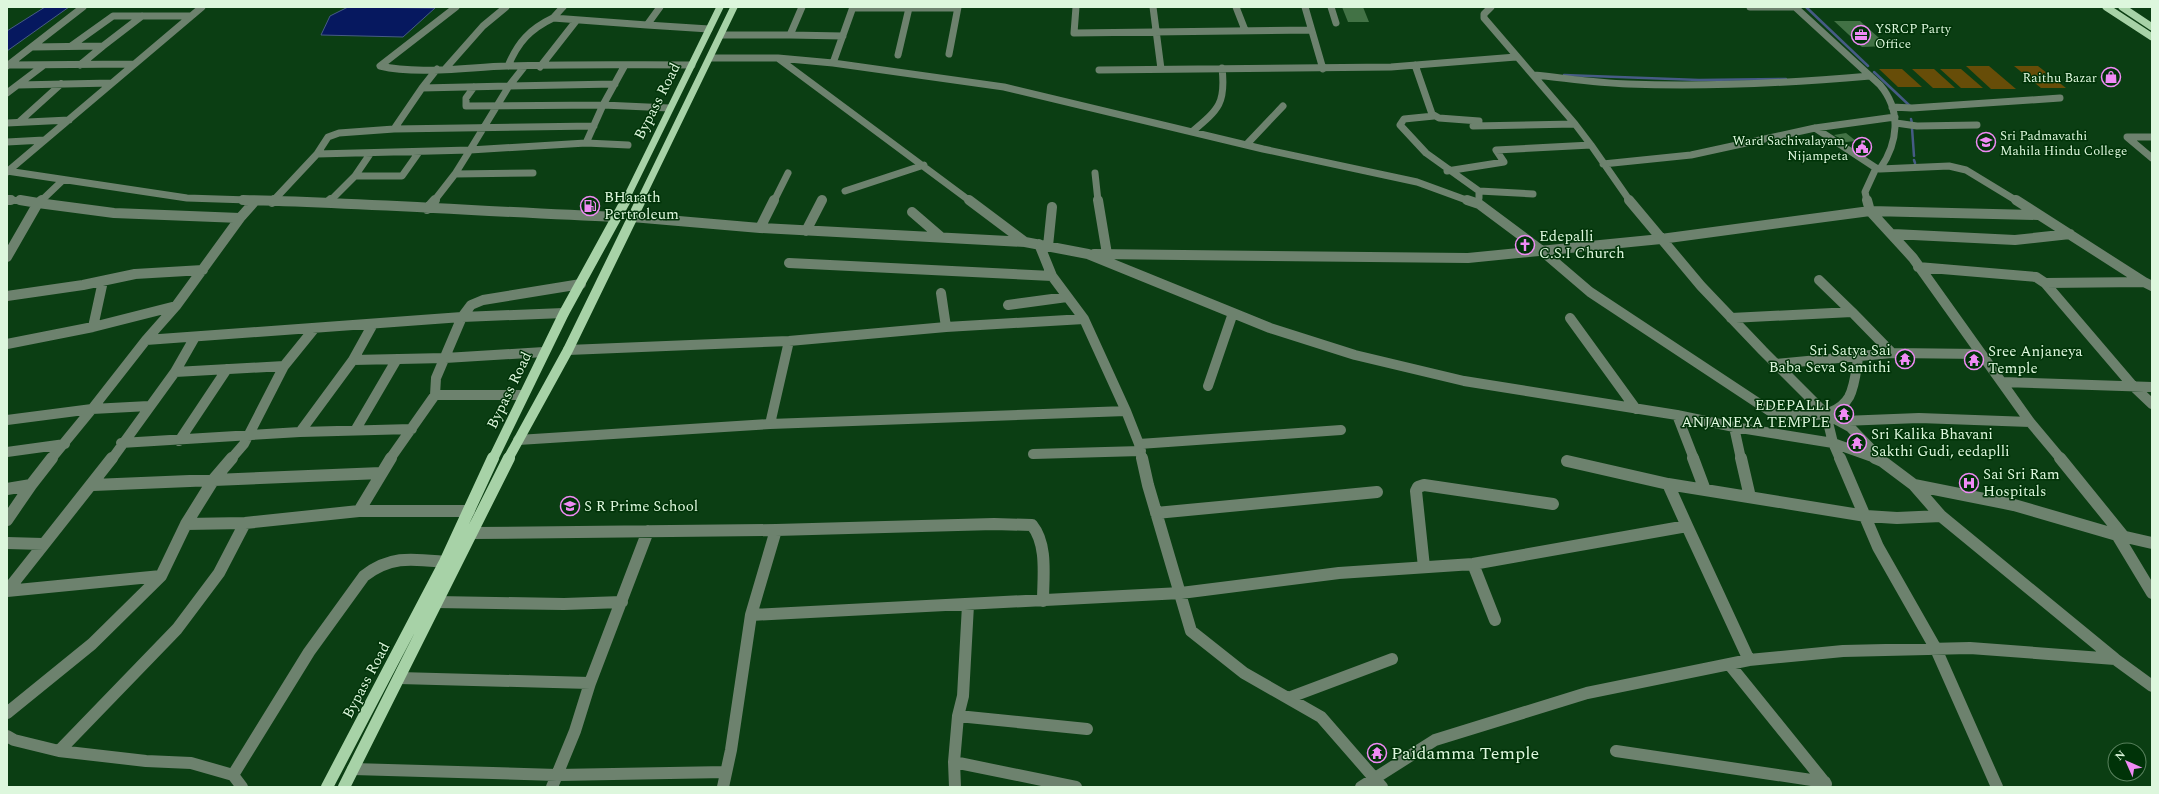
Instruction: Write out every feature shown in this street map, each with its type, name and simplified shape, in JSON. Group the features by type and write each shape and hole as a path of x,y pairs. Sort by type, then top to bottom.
{"main road":[{"name":"Bypass Road","path":"327,787 445,562 544,352 617,217 720,7"},
{"name":"Bypass Road","path":"344,787 436,602 473,533 518,440 568,350 722,35 734,7"},
{"path":"2106,7 2152,37"},
{"path":"2122,7 2152,27"}],"street":[{"path":"8,66 83,7"},
{"path":"71,46 126,7"},
{"path":"7,172 202,7"},
{"path":"456,7 380,66 392,69 445,69 508,66 540,68 625,65 692,66"},
{"path":"445,69 483,26 506,7"},
{"path":"508,66 516,47 532,28 552,18 563,7"},
{"path":"647,25 660,7"},
{"path":"790,34 802,7"},
{"path":"833,63 853,7 958,8 949,54"},
{"path":"1076,7 1074,33 1311,30"},
{"path":"1153,7 1160,69"},
{"path":"1236,7 1245,30"},
{"path":"1306,7 1311,30 1323,69"},
{"path":"1330,7 1336,23"},
{"path":"1491,7 1484,14 1484,18 1575,124 1603,164 1661,239 1731,318 1826,414 1832,442 1866,516 1878,547 1936,649 1997,787"},
{"path":"1750,7 1795,7 1870,76 1888,96 1895,120 1893,149 1878,168 1865,192 1870,211 1893,234 2030,422 2120,536 2152,593"},
{"path":"898,55 909,8"},
{"path":"113,16 191,16"},
{"path":"80,65 142,16"},
{"path":"552,18 576,21 709,29"},
{"path":"540,68 576,21"},
{"path":"722,35 790,34 843,36"},
{"path":"32,47 103,46"},
{"path":"1100,70 1222,68 1323,69 1415,65 1516,57"},
{"path":"710,58 778,58 833,63 1004,87 1417,182 1479,204 1542,251 1590,292 1773,413 1782,415 1826,414 1843,420 1919,418 2030,422"},
{"path":"778,58 924,165 1025,242"},
{"path":"8,66 134,64"},
{"path":"7,93 44,65"},
{"path":"586,143 603,105 625,65"},
{"path":"1415,65 1434,116"},
{"path":"427,209 455,174 495,106 524,67"},
{"path":"1193,131 1220,108 1225,90 1222,68"},
{"path":"394,129 437,69"},
{"path":"1534,75 1626,84 1668,85 1812,81 1870,76"},
{"path":"18,85 112,83"},
{"path":"19,122 61,84"},
{"path":"422,88 615,84"},
{"path":"474,87 466,98 466,106 603,105 670,108"},
{"path":"1892,107 1912,108 2060,98"},
{"path":"1247,144 1283,106"},
{"path":"1533,194 1479,191 1447,171 1406,136 1400,125 1404,119 1434,116 1476,124 1575,124"},
{"path":"7,123 68,120"},
{"path":"1603,164 1691,154 1815,128 1895,120 1917,126 1977,126"},
{"path":"272,202 317,154 328,137 333,135 394,129 594,126"},
{"path":"1815,128 1878,168 1958,167 1993,185 2148,284"},
{"path":"2152,137 2127,137 2152,158"},
{"path":"7,142 44,140"},
{"path":"317,154 370,154 470,150 586,143 628,145"},
{"path":"1447,171 1504,162 1496,150 1591,145"},
{"path":"355,176 402,176 419,152"},
{"path":"329,202 355,176 370,154"},
{"path":"845,192 924,165"},
{"path":"7,172 250,206 272,202 329,202 427,209 617,217"},
{"path":"455,174 533,172"},
{"path":"760,228 788,173"},
{"path":"1095,173 1098,203 1108,254"},
{"path":"8,254 38,203 63,180"},
{"path":"1479,191 1479,204"},
{"path":"7,200 17,199 114,213 240,218"},
{"path":"806,231 822,200"},
{"path":"7,520 31,486 146,340 176,306 250,206"},
{"path":"1052,207 1044,245 1052,276 1084,319 1126,411 1140,448 1156,513 1181,593 1191,631 1244,673 1321,717 1379,783"},
{"path":"1088,254 1468,258 1661,239 1870,211 2038,215"},
{"path":"912,212 941,237"},
{"path":"632,217 760,228 1025,242 1044,245 1088,254 1270,328 1355,355 1464,381 1677,415 1734,427 1832,442 1882,461"},
{"path":"1893,234 2015,240 2070,234"},
{"path":"789,262 1052,276"},
{"path":"1918,267 2036,277 2045,283 2133,386 2152,404"},
{"path":"7,296 103,281 135,274 203,270"},
{"path":"1819,280 1892,353"},
{"path":"93,327 96,303 103,281"},
{"path":"2045,283 2148,284"},
{"path":"359,511 381,473 435,395 436,378 462,317 471,305 483,300 581,284"},
{"path":"941,293 946,327"},
{"path":"1008,305 1067,296"},
{"path":"7,344 93,327 176,306"},
{"path":"1731,318 1852,312"},
{"path":"146,340 462,317 564,313"},
{"path":"1208,386 1233,313"},
{"path":"1570,318 1636,409"},
{"path":"568,350 789,341 946,327 1084,319"},
{"path":"300,432 353,360 374,324"},
{"path":"7,713 92,644 160,576 186,524 214,479 249,435 284,366 314,328"},
{"path":"7,591 43,544 93,485 121,443 176,372 195,337"},
{"path":"770,424 789,341"},
{"path":"353,360 445,358 544,352"},
{"path":"1776,364 1858,358 1892,353 1980,354"},
{"path":"1826,414 1849,398 1858,358"},
{"path":"356,429 397,359"},
{"path":"176,372 284,366"},
{"path":"179,441 227,369"},
{"path":"2002,382 2152,387"},
{"path":"435,395 523,395"},
{"path":"7,420 92,410 150,406"},
{"path":"518,440 770,424 1126,411"},
{"path":"1677,415 1705,490"},
{"path":"1843,420 1858,433 1882,461 1914,485 1941,516 2115,659 2150,683"},
{"path":"1734,427 1750,497"},
{"path":"121,443 179,441 249,435 356,429 412,429"},
{"path":"1033,454 1140,448 1340,430"},
{"path":"7,452 65,444"},
{"path":"1567,461 1668,484 1866,516 1897,518 1941,516"},
{"path":"93,485 381,473"},
{"path":"1668,484 1686,526 1749,660"},
{"path":"1424,567 1416,491 1418,487 1424,485 1553,504"},
{"path":"1914,485 2014,504 2120,536 2152,543"},
{"path":"7,488 31,486"},
{"path":"1156,513 1377,492"},
{"path":"186,524 246,523 359,511 469,511"},
{"path":"59,751 177,629 219,573 246,523"},
{"path":"473,533 776,530 994,524 1032,525 1037,529 1042,541 1043,601"},
{"path":"751,615 1181,593 1339,572 1473,564 1686,526"},
{"path":"723,787 751,615 776,530"},
{"path":"554,781 575,731 590,683 648,531"},
{"path":"7,544 43,544"},
{"path":"233,775 309,652 364,576 374,567 393,560 445,562"},
{"path":"1473,564 1495,620"},
{"path":"7,591 160,576"},
{"path":"436,602 564,604 622,602"},
{"path":"955,787 954,762 958,716 963,696 968,605"},
{"path":"1361,787 1379,783 1435,740 1587,693 1749,660 1843,651 1970,648 2115,659"},
{"path":"1288,698 1392,659"},
{"path":"1729,664 1826,784"},
{"path":"399,678 590,683"},
{"path":"958,716 1087,729"},
{"path":"7,736 14,740 59,751 146,761 191,762 233,775 242,787"},
{"path":"1616,751 1826,784"},
{"path":"954,762 1076,787"},
{"path":"353,769 554,781 726,772"}],"shaded area":[{"path":"45,7 69,7 7,51 7,31"},
{"path":"348,7 435,8 403,37 321,35 330,16"},
{"path":"1966,66 1989,66 2016,89 1991,89"},
{"path":"2014,66 2038,66 2066,88 2041,88"},
{"path":"1879,69 1902,69 1922,87 1898,87"},
{"path":"1912,69 1934,69 1955,88 1933,88"},
{"path":"1940,69 1961,69 1983,88 1961,88"}],"building":[{"path":"1342,7 1363,7 1369,22 1348,22"},
{"name":"YSRCP Party Office","path":"1834,21 1860,21 1888,46 1862,47"},
{"path":"1846,133 1856,141 1846,142 1834,135"}],"waterway":[{"path":"1806,7 1868,66"},
{"path":"1874,72 1910,106"},
{"path":"1564,75 1699,80 1786,79"},
{"path":"1911,119 1912,123"},
{"path":"1912,128 1914,156"}],"place":[{"name":"YSRCP Party Office","path":"1861,35"},
{"name":"Raithu Bazar","path":"2111,77"},
{"name":"Sri Padmavathi Mahila Hindu College","path":"1986,142"},
{"name":"Ward Sachivalayam, Nijampeta","path":"1862,147"},
{"name":"BHarath Pertroleum","path":"590,206"},
{"name":"Edepalli C.S.I Church","path":"1525,245"},
{"name":"Sri Satya Sai Baba Seva Samithi","path":"1905,359"},
{"name":"Sree Anjaneya Temple","path":"1974,360"},
{"name":"EDEPALLI ANJANEYA TEMPLE","path":"1844,414"},
{"name":"Sri Kalika Bhavani Sakthi Gudi, eedaplli","path":"1857,443"},
{"name":"Sai Sri Ram Hospitals","path":"1969,483"},
{"name":"S R Prime School","path":"570,506"},
{"name":"Paidamma Temple","path":"1377,753"}]}
